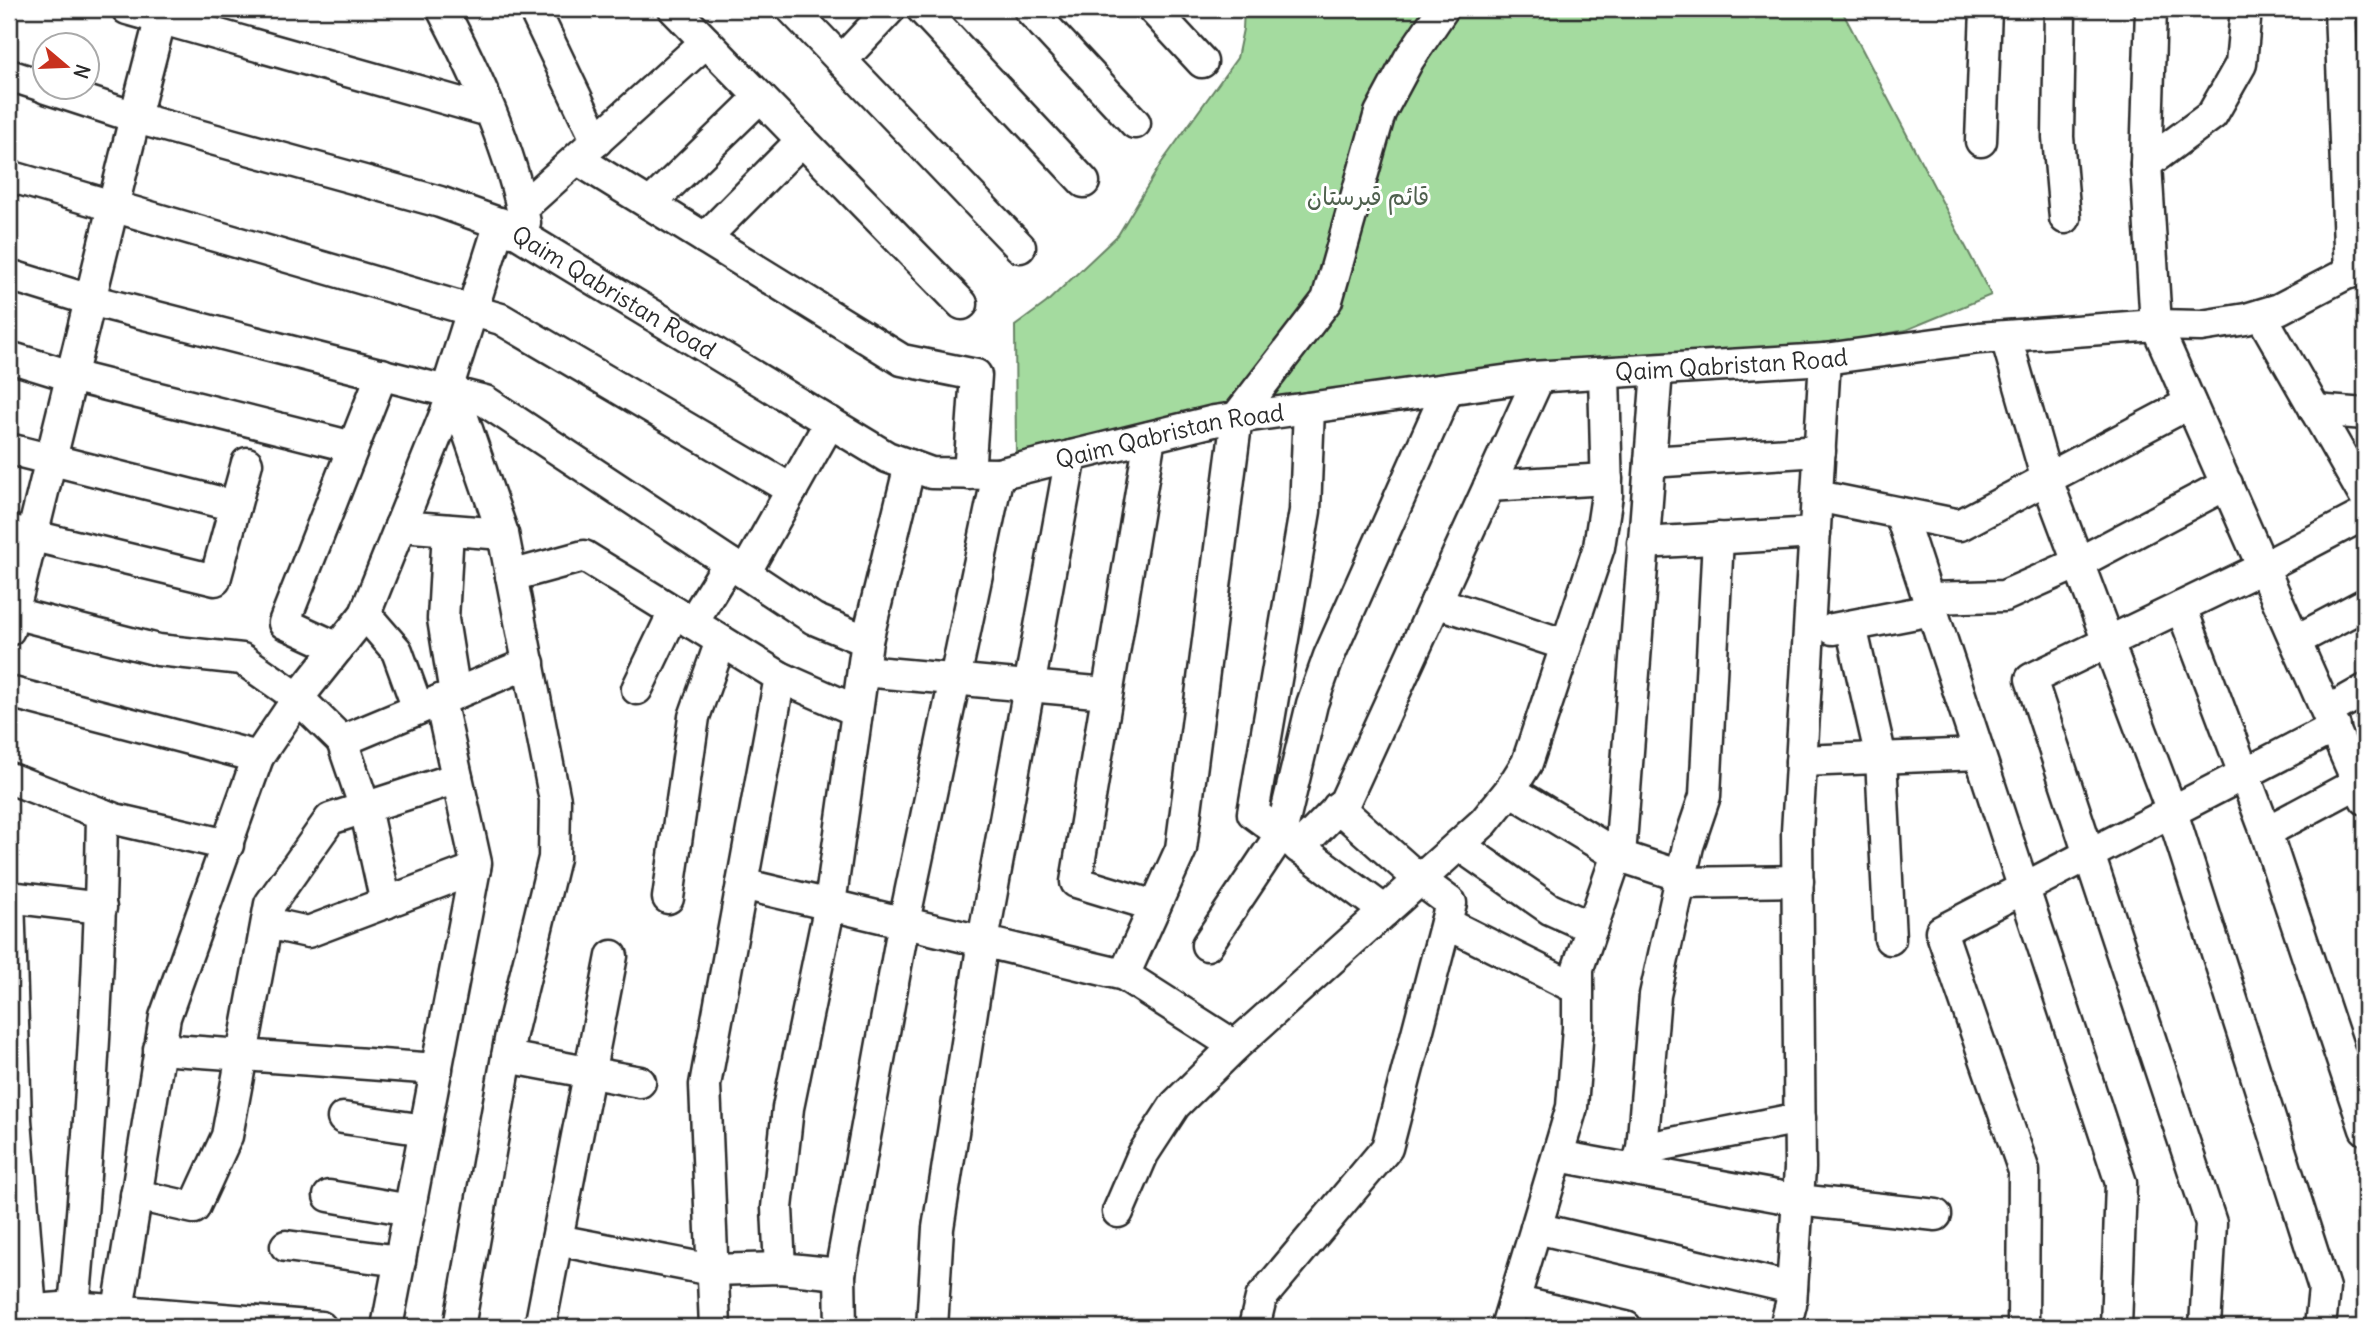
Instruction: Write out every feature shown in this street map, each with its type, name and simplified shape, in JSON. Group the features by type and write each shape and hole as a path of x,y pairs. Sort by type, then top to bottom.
{"street":[{"path":"127,9 162,14 489,111"},
{"path":"441,9 460,44 501,139 511,216"},
{"path":"534,9 587,150 650,204 902,360 975,376 984,474 955,679 904,922 840,1274 841,1327"},
{"path":"674,9 962,304"},
{"path":"792,9 1020,247"},
{"path":"842,60 890,9"},
{"path":"922,9 1084,182"},
{"path":"1029,9 1135,123"},
{"path":"1153,9 1202,62"},
{"path":"1124,975 1181,849 1237,417 1327,300 1380,113 1409,59 1443,9"},
{"path":"1981,141 1986,9"},
{"path":"2060,9 2058,137 2066,218"},
{"path":"2151,9 2146,164 2156,326 2363,787 2266,832"},
{"path":"2146,164 2212,115 2241,64 2246,9"},
{"path":"2340,9 2357,269"},
{"path":"162,14 51,459 20,533 10,618 158,650 242,659 298,698 342,741 365,808 386,903"},
{"path":"459,1327 507,1057 554,858 555,800 503,534 450,380 473,310 511,216 706,42"},
{"name":"Qaim Qabristan Road","path":"9,75 32,82"},
{"path":"650,204 760,97"},
{"name":"Qaim Qabristan Road","path":"90,102 135,117 440,202 511,216 528,239 887,457 931,473 984,474 1214,421 1539,377 1825,359 2006,337 2156,326 2201,326 2279,309 2357,269"},
{"path":"705,238 802,140"},
{"path":"9,176 501,319 792,490"},
{"path":"9,275 90,300 485,401 814,619 867,641"},
{"path":"2260,315 2365,497"},
{"path":"2006,337 2046,480 2172,811 2324,1288 2320,1327"},
{"path":"9,356 71,376 353,447"},
{"path":"1785,1327 1798,1200 1800,1118 1797,832 1825,359"},
{"path":"1626,1327 1510,1314 1572,1107 1578,968 1621,844 1657,370"},
{"path":"1118,1212 1143,1154 1175,1105 1235,1046 1484,822 1527,764 1599,547 1607,495 1604,373"},
{"path":"338,648 284,623 382,374"},
{"path":"1207,945 1290,841 1345,801 1539,377"},
{"path":"1290,841 1312,704 1329,656 1448,389"},
{"path":"118,1310 165,1017 258,757 298,698 365,614 454,392"},
{"path":"1817,496 1960,526 2190,403"},
{"path":"1309,408 1306,511 1253,813 1385,911"},
{"path":"2315,410 2365,414"},
{"path":"638,690 683,617 737,568 792,490 830,422"},
{"path":"1150,437 1076,882 1155,906"},
{"path":"9,449 235,506"},
{"path":"1650,462 1820,451"},
{"path":"932,1327 938,1228 983,941 1071,456"},
{"path":"20,533 215,580 247,463"},
{"path":"780,1268 777,1208 788,1108 830,904 867,641 910,466"},
{"path":"1489,486 1607,479"},
{"path":"1809,633 1850,626 1930,604 2004,596 2078,562 2227,484"},
{"path":"1900,513 2121,1183 2116,1327"},
{"path":"2205,1327 2211,1223 2031,679 2264,567 2365,514"},
{"path":"400,526 503,534"},
{"path":"387,1327 476,863 438,701 448,530"},
{"path":"1643,543 1815,533"},
{"path":"1639,1160 1655,995 1688,846 1705,796 1718,538"},
{"path":"511,576 584,556 780,677 857,711"},
{"path":"1436,602 1566,645"},
{"path":"2297,640 2365,604"},
{"path":"2181,607 2266,832 2365,1129"},
{"path":"365,614 438,701"},
{"path":"1850,626 1881,758 1890,939"},
{"path":"668,898 694,717 721,641"},
{"path":"342,741 529,663"},
{"path":"863,671 1107,693"},
{"path":"715,1327 705,1085 780,677"},
{"path":"2023,1327 2024,1171 1941,931 2244,774 2332,719 2365,690"},
{"path":"9,692 258,757"},
{"path":"1801,761 1979,754"},
{"path":"9,778 115,819 228,845"},
{"path":"136,1195 194,1208 227,1136 270,904 330,819 457,778"},
{"path":"1510,790 1617,855 1680,880 1798,881"},
{"path":"1254,1327 1261,1298 1387,1148 1451,903 1420,880 1338,807"},
{"path":"74,1307 101,908 102,814"},
{"path":"1459,845 1550,909 1592,928"},
{"path":"267,923 308,932 475,869"},
{"path":"742,884 1124,975 1235,1046"},
{"path":"101,908 9,897 12,1121 20,1311 74,1307 321,1327"},
{"path":"1446,923 1578,989"},
{"path":"540,1327 612,956"},
{"path":"159,1049 437,1069"},
{"path":"507,1057 640,1082"},
{"path":"343,1118 425,1130"},
{"path":"1639,1160 1800,1118"},
{"path":"1558,1156 1639,1160 1798,1200 1936,1215"},
{"path":"329,1196 410,1210"},
{"path":"1536,1228 1791,1288"},
{"path":"557,1240 712,1270 780,1268 840,1274"},
{"path":"286,1246 400,1261"}],"green space":[{"name":"قائم قبرستان","path":"1244,9 1841,9 1991,295 1906,330 1828,345 1016,456 1015,326 1046,303 1118,235 1162,162 1237,58"}]}
